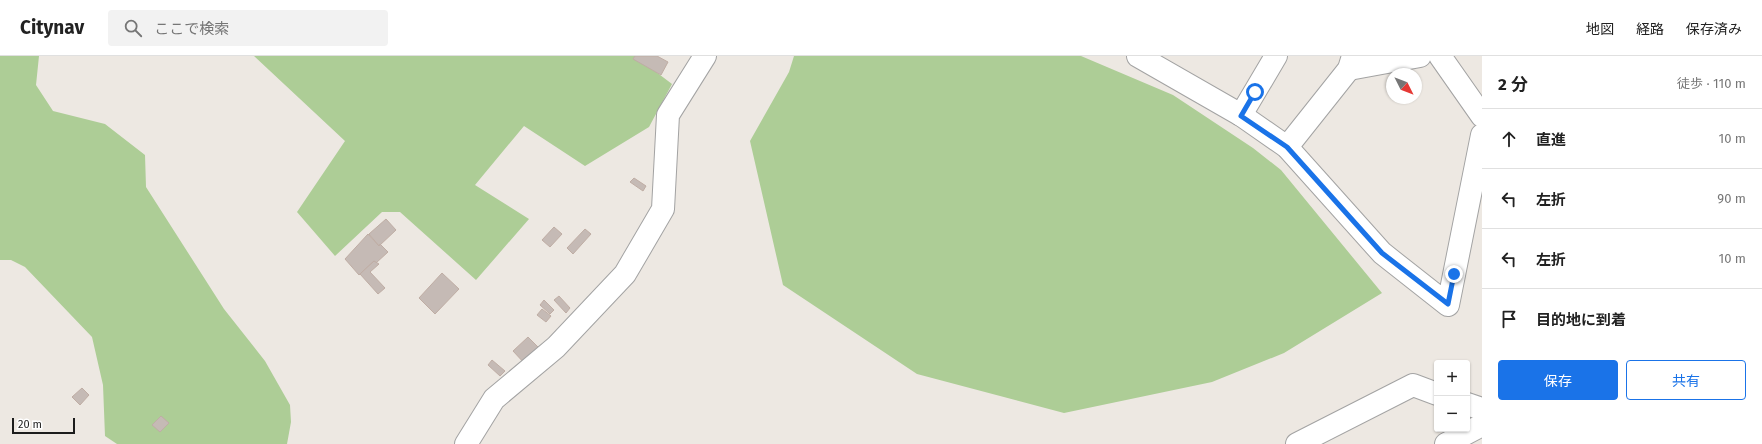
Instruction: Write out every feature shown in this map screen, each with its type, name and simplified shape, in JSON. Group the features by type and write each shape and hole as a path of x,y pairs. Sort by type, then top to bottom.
{"street":[{"path":"466,444 494,398 556,347 625,274 663,209 668,115 705,56"},
{"path":"1241,116 1276,56"},
{"path":"1287,147 1351,62 1420,56"},
{"path":"1440,56 1482,116"},
{"path":"1141,57 1241,116 1287,147 1382,253 1448,304 1482,135"},
{"path":"1297,444 1413,385 1434,393"},
{"path":"1470,405 1482,409"},
{"path":"1446,444 1482,425"}],"green space":[{"path":"0,56 39,56 36,85 53,111 105,124 145,155 146,187 224,309 265,361 290,405 291,422 287,444 117,444 105,436 103,385 92,337 25,267 11,260 0,260"},
{"path":"254,56 635,56 672,84 649,127 585,166 524,126 475,185 529,219 476,280 400,212 382,212 335,256 297,212 345,141"},
{"path":"794,56 1081,56 1173,95 1253,148 1281,170 1382,293 1284,353 1212,382 1064,413 917,374 783,285 750,141 789,72"}],"building":[{"path":"635,56 657,56 668,62 661,75 633,59"},
{"path":"634,178 646,186 643,191 630,182"},
{"path":"386,219 396,230 379,246 369,234"},
{"path":"554,227 562,234 550,247 542,240"},
{"path":"585,229 591,234 573,254 567,248"},
{"path":"368,234 379,246 380,244 388,252 376,263 374,261 359,275 345,259"},
{"path":"374,261 379,264 370,272 385,288 378,294 360,274"},
{"path":"442,273 459,289 435,314 419,298"},
{"path":"559,296 570,308 566,313 554,300"},
{"path":"544,300 554,310 550,314 540,305"},
{"path":"542,309 551,316 546,322 537,315"},
{"path":"528,337 541,350 526,365 513,351"},
{"path":"492,360 505,371 500,376 488,365"},
{"path":"82,388 89,395 80,405 72,397"},
{"path":"161,416 169,423 160,432 152,425"}],"route":[{"path":"1255,92 1241,116 1287,147 1382,253 1448,304 1454,274"}]}
